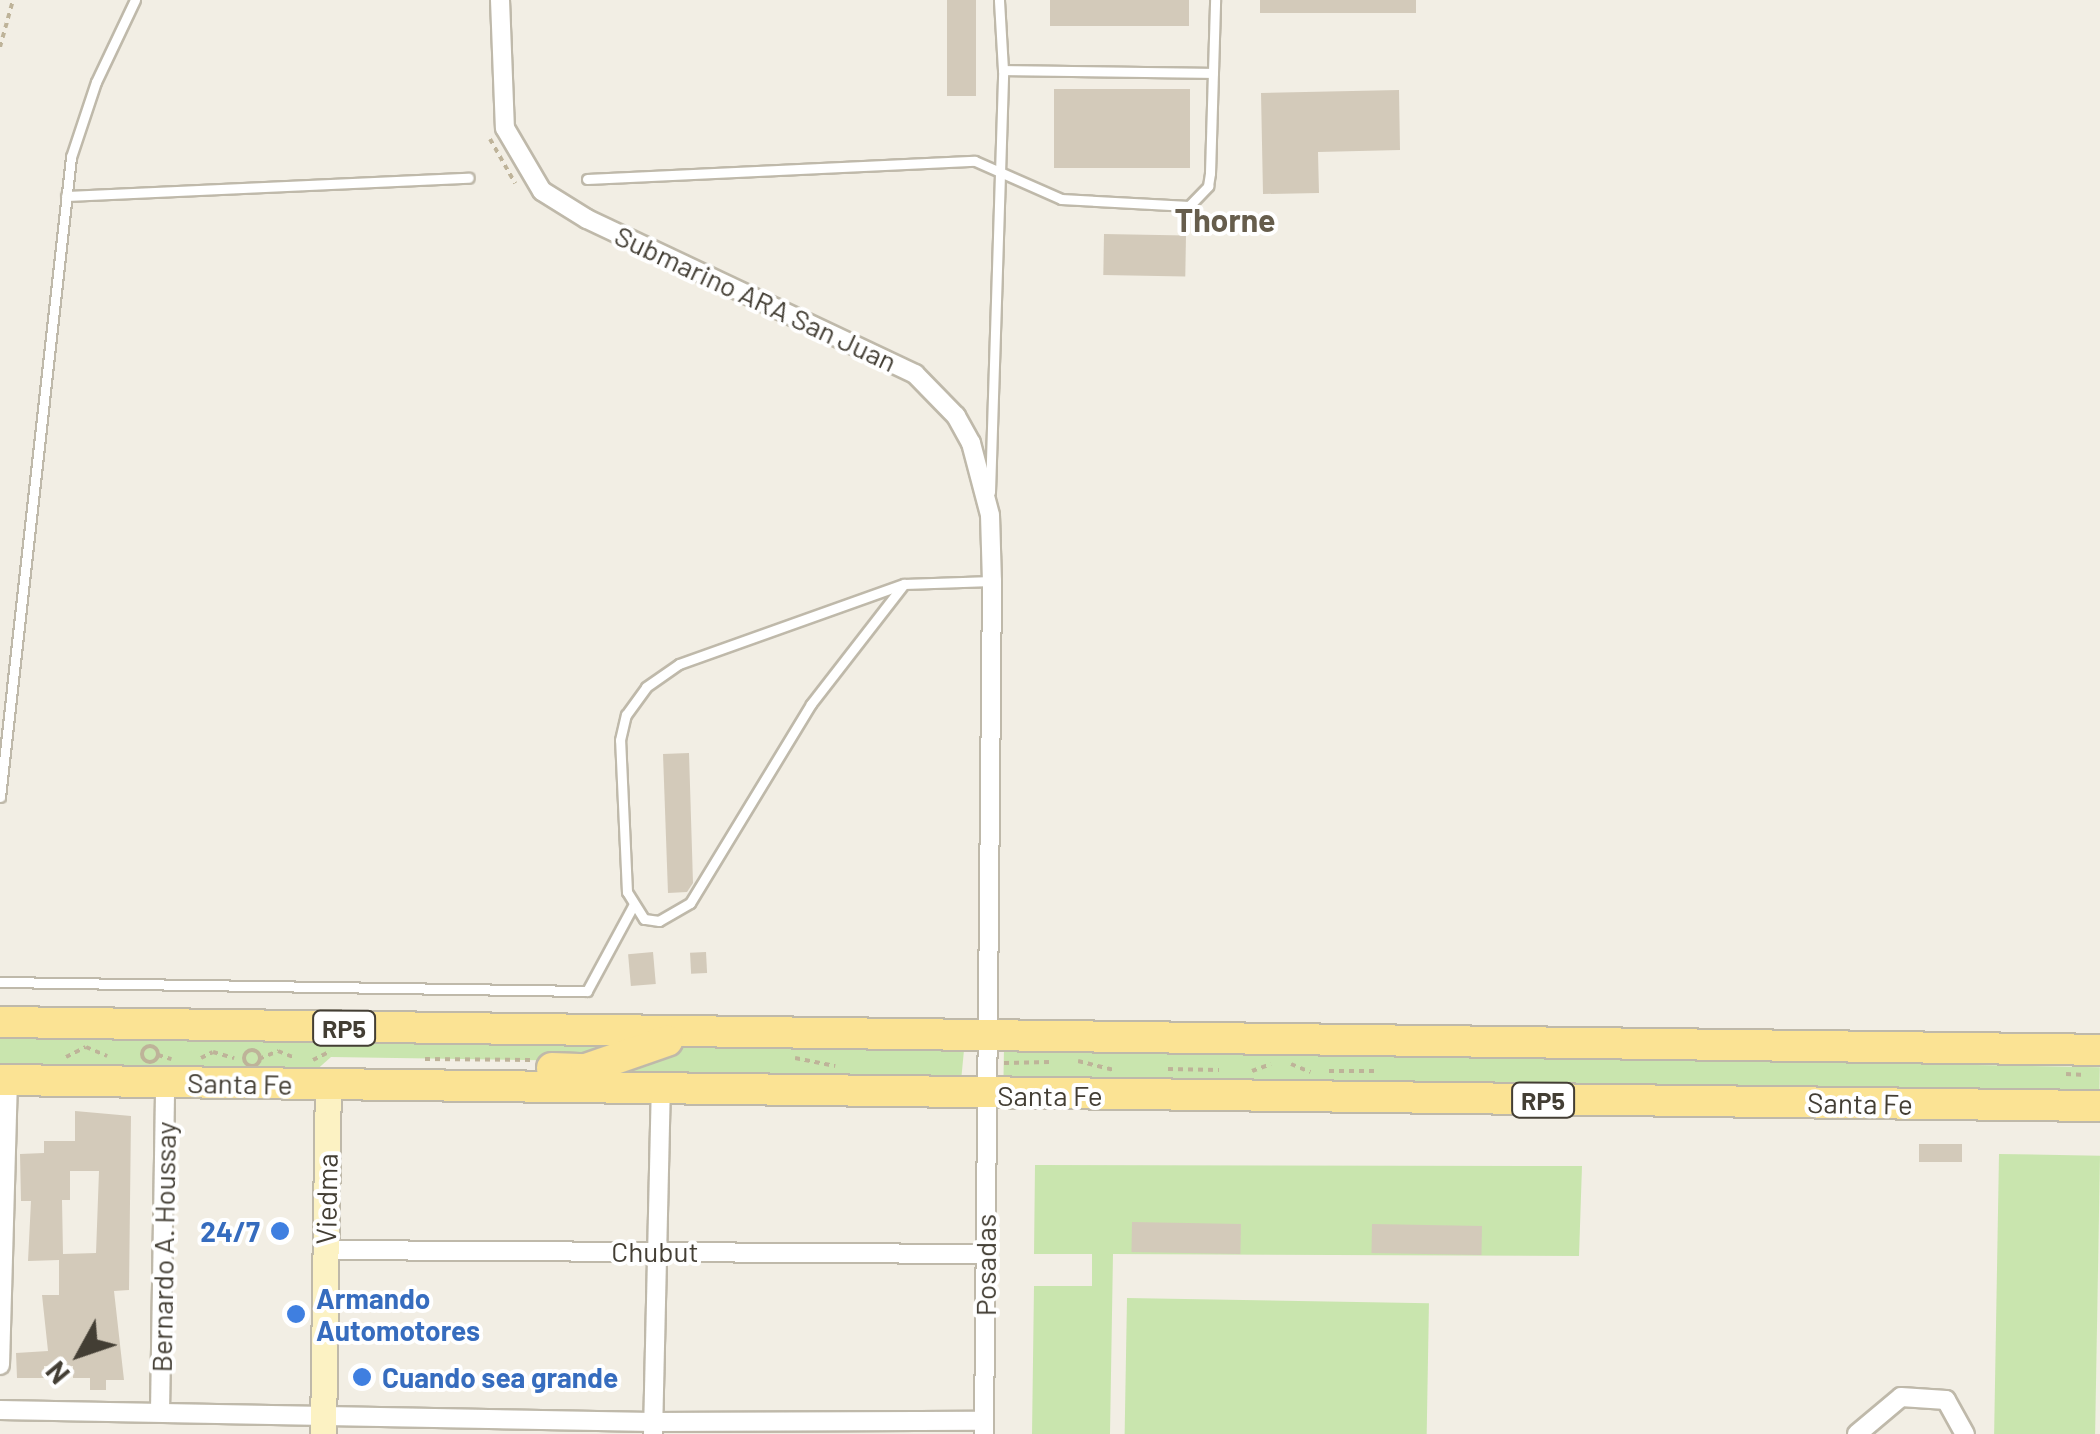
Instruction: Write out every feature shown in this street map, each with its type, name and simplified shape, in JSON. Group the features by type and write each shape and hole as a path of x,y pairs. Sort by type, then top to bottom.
{"main road":[{"name":"Santa Fe","path":"0,1022 2100,1050"},
{"path":"328,1084 332,1070 346,1064 586,1069 688,1034"},
{"name":"Santa Fe","path":"4,1080 2100,1106"}],"street":[{"name":"Submarino ARA San Juan","path":"500,0 505,128 542,191 587,219 915,374 956,416 972,443 990,515 992,580 986,1095"},
{"path":"0,1365 4,1080"},
{"name":"Bernardo A. Houssay","path":"160,1412 165,1082"},
{"name":"Viedma","path":"323,1425 328,1084"},
{"path":"652,1428 662,1089"},
{"name":"Posadas","path":"984,1428 986,1095"},
{"name":"Chubut","path":"326,1250 985,1254"},
{"path":"1856,1434 1902,1397 1946,1400 1965,1434"},
{"path":"0,1410 160,1412 323,1425 984,1428"}],"lane":[{"path":"0,797 66,196 96,82 135,0"},
{"path":"990,515 997,172 1003,70 999,0"},
{"path":"587,179 975,161 1074,202 1189,206 1208,186 1210,173 1214,0"},
{"path":"1003,70 1213,73"},
{"path":"66,196 469,178"},
{"path":"0,982 587,990 632,906 620,740 626,716 646,688 679,664 904,584 992,580"},
{"path":"632,906 644,919 660,922 690,903 810,704 904,584"}],"path":[{"path":"0,47 13,0"},
{"path":"488,131 524,193"},
{"path":"62,1060 86,1048 117,1060"},
{"path":"259,1060 278,1051 307,1062 342,1050"},
{"path":"130,1059 144,1058"},
{"path":"412,1059 550,1060"}],"green space":[{"path":"0,1034 637,1045 590,1061 331,1057 313,1073 0,1070"},
{"path":"682,1045 964,1050 961,1081 611,1076"},
{"path":"1004,1048 2100,1067 2099,1100 1003,1081"},
{"path":"1999,1154 2100,1156 2095,1434 1994,1434"},
{"path":"1035,1165 1582,1166 1579,1256 1113,1254 1110,1434 1032,1434 1034,1286 1092,1286 1092,1254 1034,1254"},
{"path":"1127,1298 1429,1303 1427,1434 1125,1434"}],"building":[{"path":"947,0 976,0 976,96 947,96"},
{"path":"1050,0 1189,0 1189,26 1050,26"},
{"path":"1260,0 1416,0 1416,13 1260,13"},
{"path":"1054,89 1190,89 1190,168 1054,168"},
{"path":"1399,90 1400,150 1318,152 1319,193 1263,194 1261,93"},
{"path":"1104,234 1186,235 1185,276 1103,275"},
{"path":"689,753 693,883 687,892 668,893 663,754"},
{"path":"653,952 656,984 631,986 628,954"},
{"path":"706,952 707,973 691,974 690,953"},
{"path":"75,1111 131,1116 129,1290 114,1291 124,1380 106,1380 106,1390 90,1390 90,1378 73,1378 73,1366 44,1366 44,1378 17,1378 16,1353 48,1351 42,1295 59,1295 59,1260 28,1261 31,1201 21,1201 20,1154 44,1153 44,1141 75,1141","holes":["70,1171 99,1171 96,1253 63,1254 62,1200 70,1200"]},
{"path":"1919,1144 1962,1144 1962,1162 1919,1162"},
{"path":"1132,1222 1241,1224 1240,1254 1131,1252"},
{"path":"1372,1224 1482,1226 1481,1255 1371,1253"}],"place":[{"name":"24/7","path":"280,1231"},
{"name":"Armando Automotores","path":"296,1314"},
{"name":"Cuando sea grande","path":"362,1377"}],"district":[{"name":"Thorne","path":"1225,219"}]}
